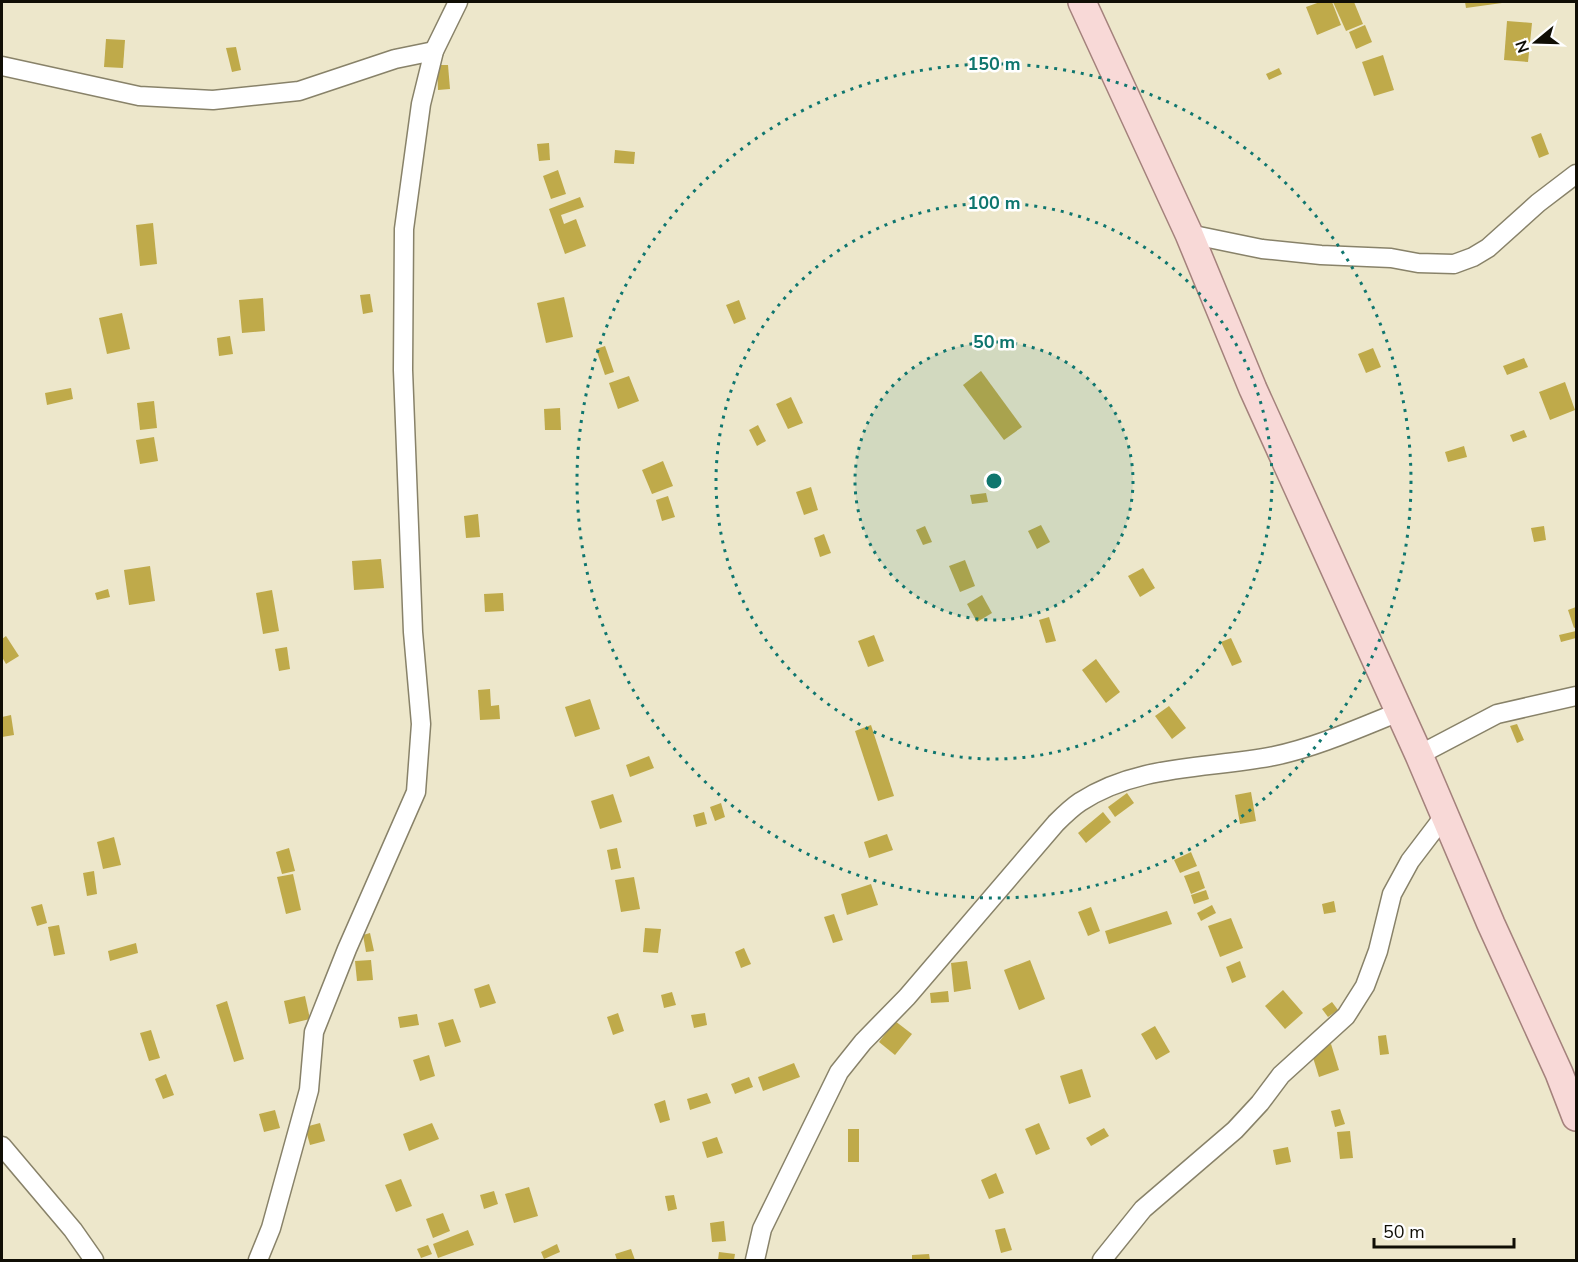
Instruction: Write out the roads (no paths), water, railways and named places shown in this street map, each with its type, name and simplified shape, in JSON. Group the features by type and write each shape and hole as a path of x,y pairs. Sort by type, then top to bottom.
{"main road":[{"path":"1082,2 1189,234 1253,389 1419,755 1491,924 1559,1073 1576,1117"}],"street":[{"path":"258,1260 271,1228 309,1090 314,1032 346,949 416,792 421,724 413,632 403,370 404,229 421,104 434,51 458,2"},
{"path":"2,66 139,96 213,100 299,91 394,59 434,51"},
{"path":"1189,234 1274,250 1454,264 1488,248 1539,202 1576,174"},
{"path":"1419,755 1497,714 1576,696"},
{"path":"755,1260 762,1228 839,1072 1064,816 1080,803 1118,783 1140,776 1163,770 1275,756 1325,741 1399,712"},
{"path":"1102,1260 1143,1209 1235,1130 1260,1103 1281,1075 1346,1016 1365,986 1378,951 1392,894 1410,861 1445,815"},
{"path":"2,1146 66,1221 94,1260"}]}
